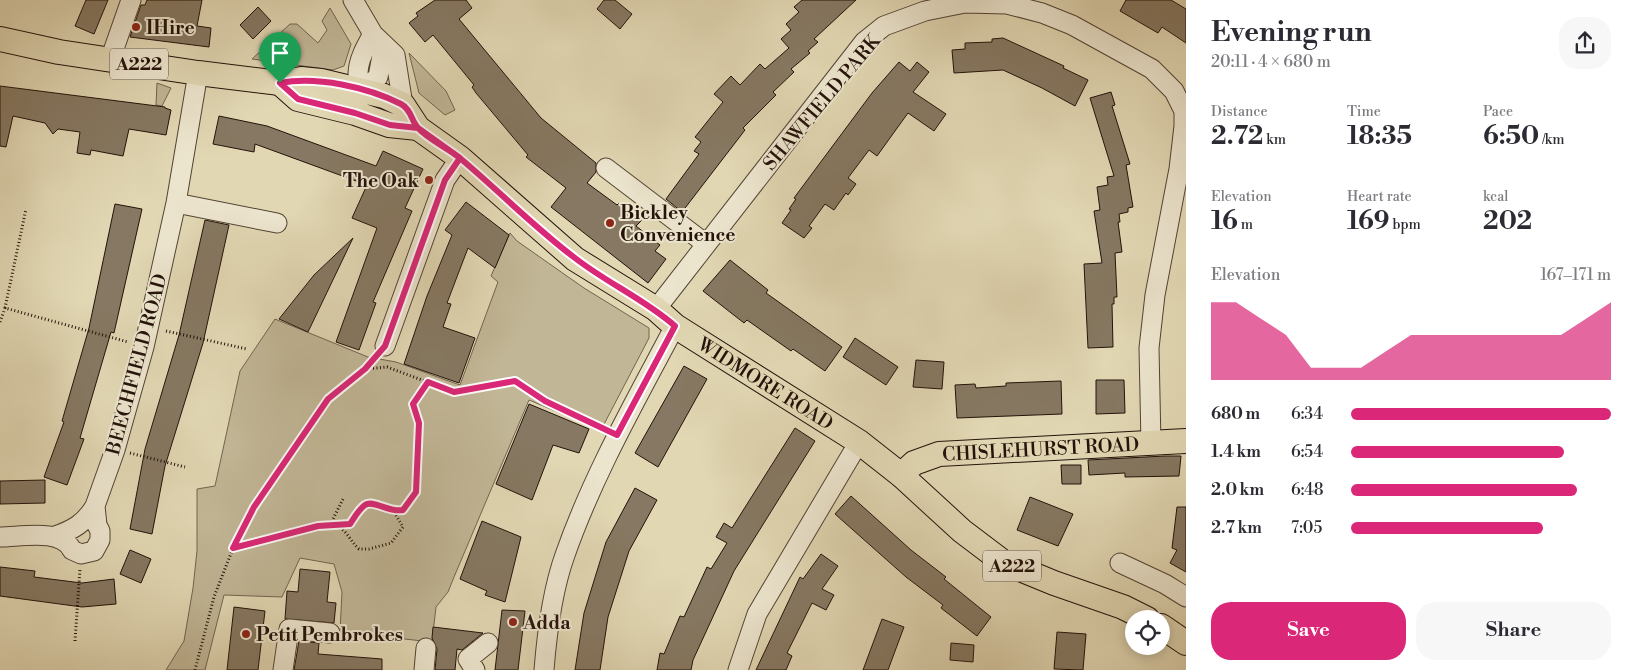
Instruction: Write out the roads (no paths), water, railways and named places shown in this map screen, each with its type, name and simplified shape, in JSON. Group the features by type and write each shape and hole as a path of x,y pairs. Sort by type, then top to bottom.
{"main road":[{"name":"WIDMORE ROAD","path":"0,39 110,60 198,73 280,83 301,79 314,80 359,102 390,125 418,128"},
{"name":"WIDMORE ROAD","path":"359,102 384,96 403,105 418,128 460,158 575,258 656,309 675,326 859,442 901,475"},
{"name":"CHISLEHURST ROAD","path":"901,475 914,462 939,454 1186,441"},
{"name":"A222","path":"901,475 962,531 1004,562 1054,583 1129,610"},
{"path":"1170,632 1186,643"}],"street":[{"path":"110,60 131,0"},
{"path":"353,0 378,40 395,55 403,105"},
{"name":"SHAWFIELD PARK","path":"656,309 864,42 884,26 925,11 965,3 986,2 1026,8 1072,25 1152,69 1174,90 1184,111 1180,169 1155,295 1149,348 1151,444"},
{"path":"359,102 358,71 364,48 378,40"},
{"name":"BEECHFIELD ROAD","path":"55,536 68,543 72,550 81,554 94,551 100,540 95,506 115,450 144,346 176,203 198,73"},
{"path":"385,346 445,180 460,158"},
{"path":"606,168 706,244"},
{"path":"176,203 277,223"},
{"path":"544,670 548,629 564,556 617,435 675,326"},
{"path":"738,670 757,614 859,442"},
{"path":"0,537 55,536 78,526 88,518 95,506"},
{"path":"1120,563 1165,584 1186,597"},
{"path":"283,670 289,628 330,633"},
{"path":"475,670 468,659 488,642"},
{"path":"424,670 426,648"}],"place":[{"name":"IHire","path":"136,27"},
{"name":"The Oak","path":"429,180"},
{"name":"Bickley Convenience","path":"610,223"},
{"name":"Adda","path":"513,622"},
{"name":"Petit Pembrokes","path":"246,634"}]}
